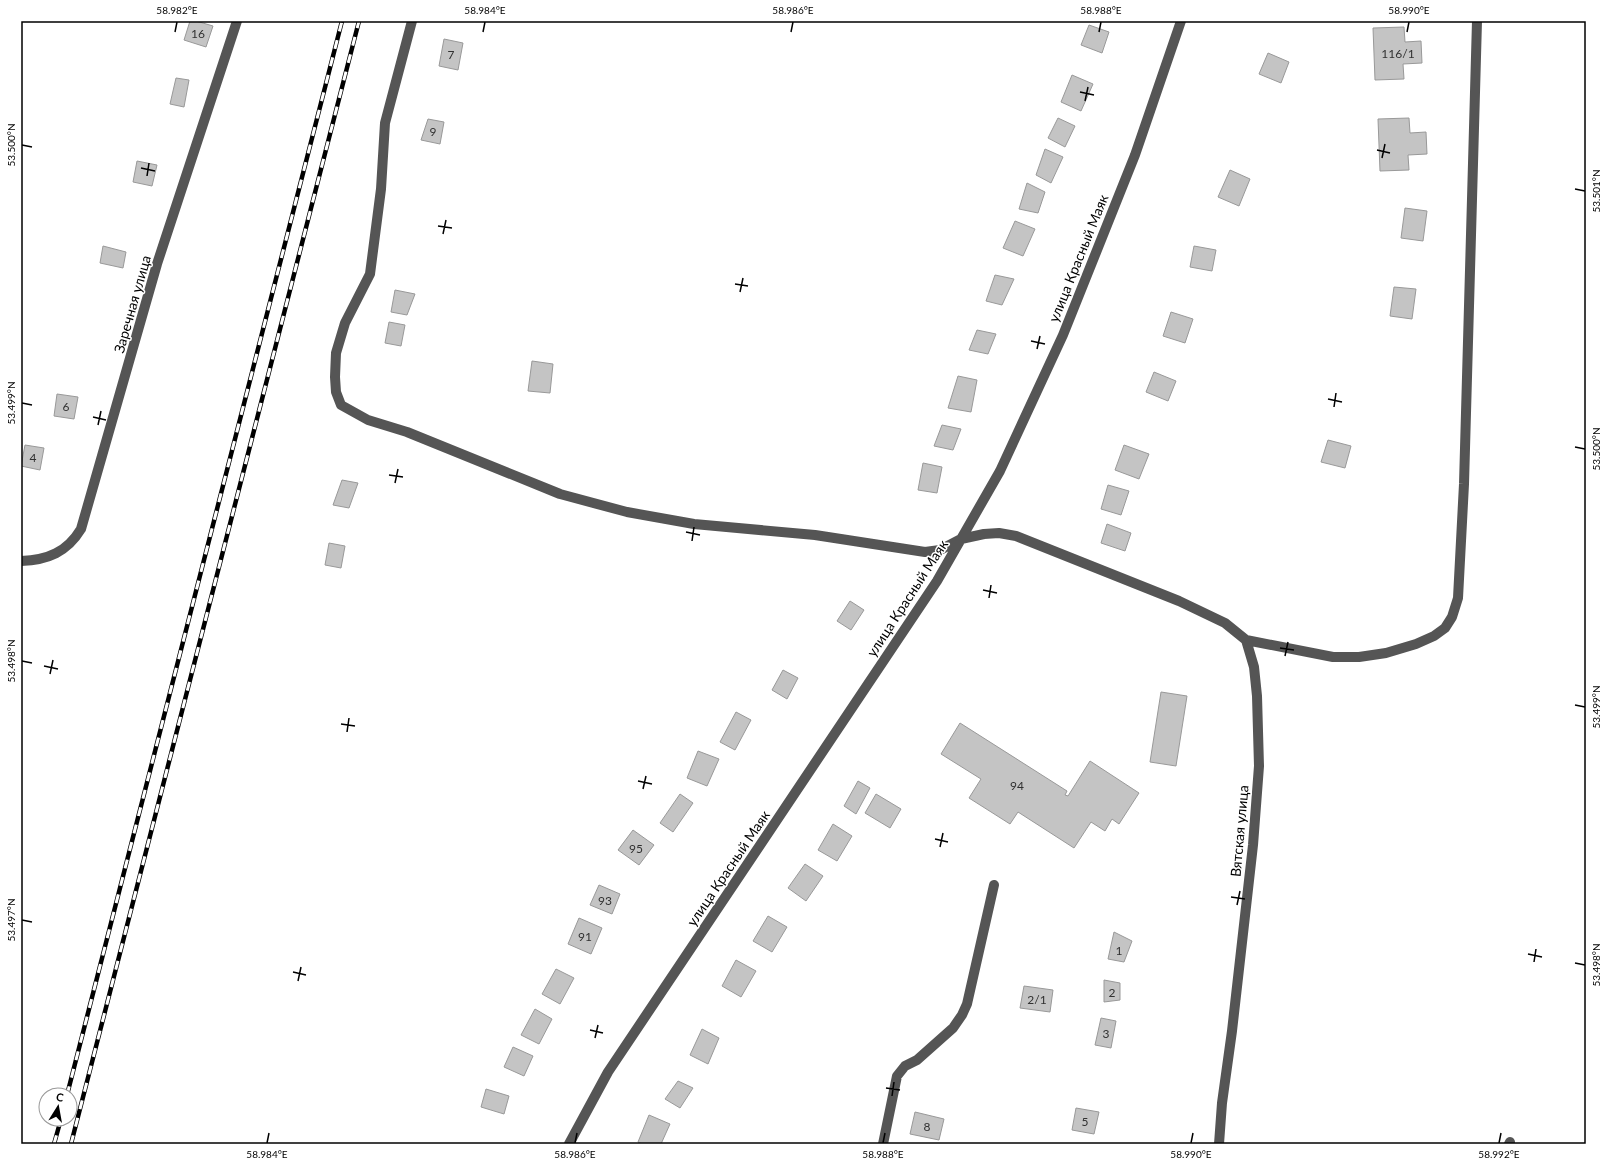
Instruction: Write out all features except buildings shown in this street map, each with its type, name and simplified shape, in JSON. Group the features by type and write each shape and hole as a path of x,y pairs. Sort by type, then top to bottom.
{"street":[{"name":"Заречная улица","path":"21,560 50,556 61,552 76,537 81,529 157,264 237,21"},
{"path":"412,21 385,122 381,189 370,274 345,323 336,354 336,392 341,405 368,420 407,432 560,494 627,512 694,524 815,535 925,552 940,550 961,539 984,534 999,533 1016,536 1179,601 1225,623 1246,640 1333,657 1359,657 1386,653 1416,644 1434,636 1445,628 1452,617 1458,598 1464,484 1477,21"},
{"name":"улица Красный Маяк","path":"569,1144 608,1072 937,581 1000,471 1062,335 1136,155 1181,21"},
{"name":"Вятская улица","path":"1219,1144 1222,1103 1232,1031 1253,845 1259,766 1258,696 1254,667 1246,640"},
{"path":"883,1144 897,1076 900,1070 917,1060 953,1028 962,1015 967,1004 994,885"}],"railway":[{"path":"69,1087 342,21"},
{"path":"71,1144 359,21"},
{"path":"54,1144 59,1127"}]}
